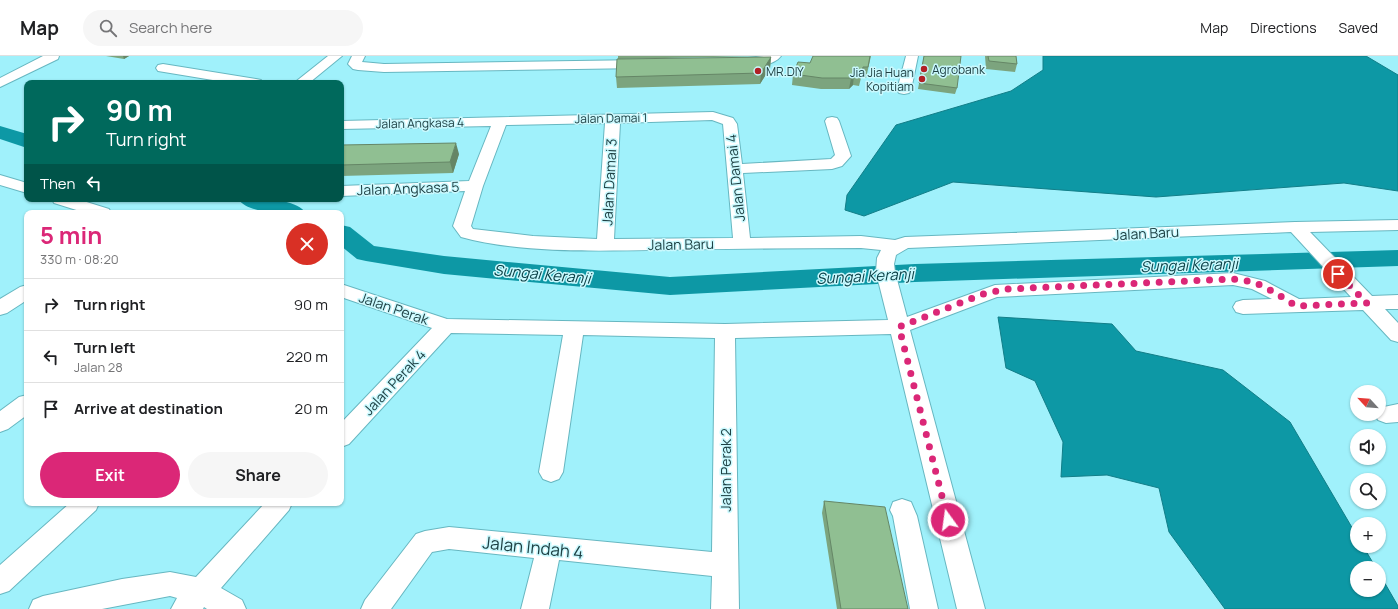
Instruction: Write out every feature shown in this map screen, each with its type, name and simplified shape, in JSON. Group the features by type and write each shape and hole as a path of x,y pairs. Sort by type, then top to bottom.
{"street":[{"path":"4,78 53,56"},
{"path":"184,56 163,68 237,80"},
{"path":"305,80 336,56"},
{"path":"359,56 355,64 358,66 384,68 527,66 651,61"},
{"path":"527,66 536,56"},
{"path":"733,63 764,62 775,56"},
{"path":"904,90 912,56"},
{"name":"Jalan Damai 1","path":"500,121 713,116 721,118"},
{"name":"Jalan Damai 3","path":"605,245 613,118"},
{"name":"Jalan Damai 4","path":"721,118 730,124 742,244"},
{"path":"475,186 500,121"},
{"name":"Jalan Angkasa 4","path":"344,125 500,121"},
{"path":"734,169 818,166 836,163 843,156 832,121"},
{"path":"0,180 24,187"},
{"name":"Jalan Baru","path":"475,186 462,226 467,233 478,236 533,242 605,245 862,242 895,246 905,243 1295,227 1398,225"},
{"name":"Jalan Angkasa 5","path":"344,191 475,186"},
{"path":"69,202 94,210"},
{"path":"1295,227 1398,335"},
{"path":"895,246 886,255 884,264 971,609"},
{"path":"899,327 983,294 1007,289 1233,279 1254,282 1274,292 1296,306"},
{"name":"Jalan Perak","path":"344,291 446,326 724,331 899,327"},
{"path":"4,302 24,292"},
{"path":"1243,307 1398,302"},
{"name":"Jalan Perak 4","path":"344,435 446,326"},
{"path":"551,472 574,328"},
{"name":"Jalan Perak 2","path":"724,331 726,495 724,565 725,609"},
{"path":"0,423 24,405"},
{"path":"0,582 84,506"},
{"path":"193,600 277,506"},
{"path":"902,510 905,516 924,609"},
{"name":"Jalan Indah 4","path":"375,609 425,542 449,538 724,565"},
{"path":"535,609 549,549"},
{"path":"43,609 122,592 170,584 193,600 232,609"}],"water":[{"path":"1043,56 1366,56 1398,75 1398,191 1344,183 1156,197 953,182 864,216 845,210 847,195 896,125 1011,91 1043,70"},
{"path":"998,317 1112,324 1136,351 1223,370 1290,422 1350,524 1350,553 1367,553 1372,561 1350,561 1350,597 1386,597 1386,585 1398,606 1398,609 1225,609 1169,532 1159,488 1107,475 1061,477 1063,442 1035,381 1006,368"}],"building":[{"path":"813,56 870,56 868,67 863,67 861,76 854,75 851,78 822,78 793,74 798,62 810,63"},
{"path":"924,56 961,56 957,88 919,83"},
{"path":"988,56 1016,56 1017,64 989,61"},
{"path":"771,57 761,73 616,77 617,59"},
{"path":"456,143 450,162 344,165 344,145"},
{"path":"824,501 885,507 908,609 841,609"}],"waterway":[{"name":"Sungai Keranji","path":"0,132 24,140"},
{"name":"Sungai Keranji","path":"259,202 285,210"},
{"name":"Sungai Keranji","path":"344,235 366,253 444,265 670,286 915,273 1398,258"}],"place":[{"name":"Agrobank","path":"924,69"},
{"name":"MR.DIY","path":"758,71"},
{"name":"Jia Jia Huan Kopitiam","path":"922,79"}],"route":[{"path":"948,520 899,327 983,294 1007,289 1233,279 1254,282 1274,292 1296,306 1367,303 1338,274"}]}
